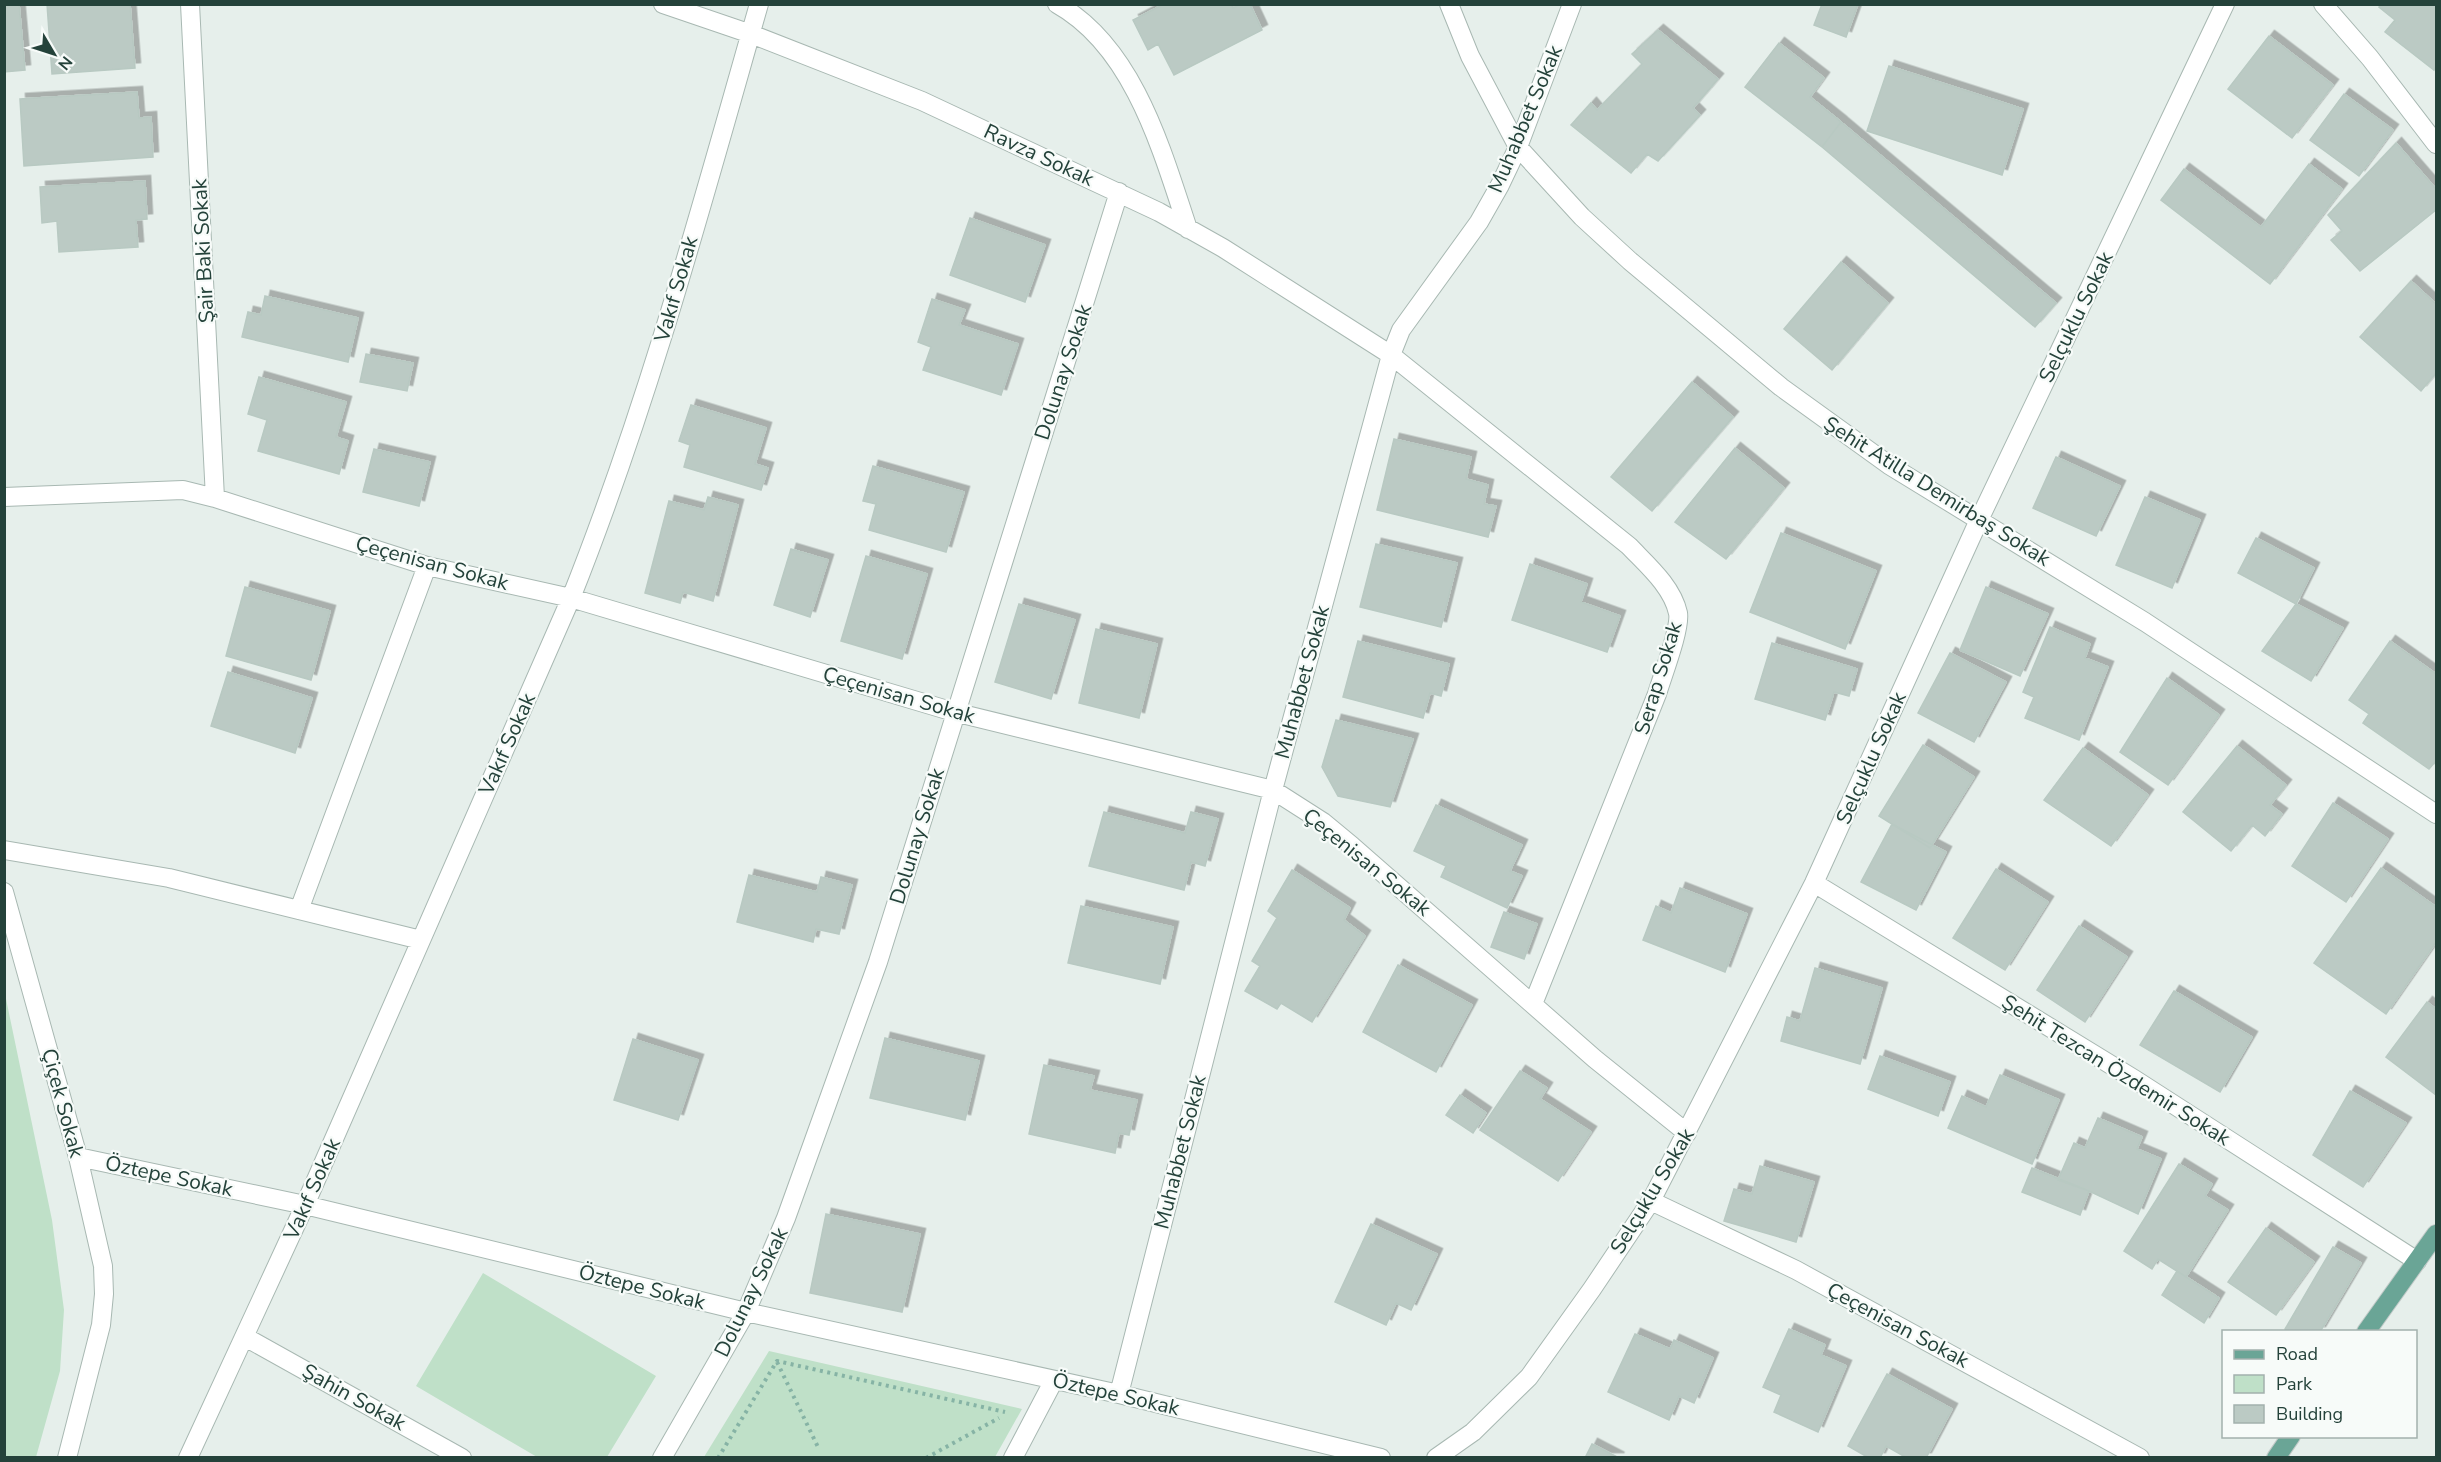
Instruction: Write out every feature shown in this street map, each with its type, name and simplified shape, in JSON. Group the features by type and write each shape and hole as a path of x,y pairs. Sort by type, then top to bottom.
{"main road":[{"path":"2367,1330 2436,1234"},
{"path":"2276,1458 2290,1438"}],"street":[{"name":"Şair Baki Sokak","path":"190,4 215,498"},
{"name":"Ravza Sokak","path":"663,4 751,34 922,101 1119,192 1223,248 1391,355"},
{"name":"Vakıf Sokak","path":"188,1458 305,1205 571,598 604,514 659,347 759,4"},
{"path":"1057,4 1093,31 1136,91 1160,143 1188,228"},
{"name":"Şehit Atilla Demirbaş Sokak","path":"1449,4 1470,57 1518,147 1582,217 1630,261 1781,387 1889,465 2145,622 2436,814"},
{"name":"Muhabbet Sokak","path":"1119,1394 1273,790 1391,355 1401,330 1479,222 1518,147 1572,4"},
{"name":"Selçuklu Sokak","path":"1436,1458 1473,1432 1529,1377 1651,1201 1688,1133 1814,883 1979,520 2225,4"},
{"path":"2323,4 2370,58 2436,144"},
{"name":"Dolunay Sokak","path":"662,1458 746,1312 786,1218 874,973 1119,192"},
{"name":"Serap Sokak","path":"1391,355 1629,546 1658,577 1672,597 1679,615 1657,694 1533,1004"},
{"name":"Çeçenisan Sokak","path":"4,497 183,490 215,498 427,566 571,598 954,712 1273,790 1323,822 1595,1059 1688,1133"},
{"path":"298,910 427,566"},
{"path":"4,850 170,878 421,940"},
{"name":"Şehit Tezcan Özdemir Sokak","path":"1814,883 2134,1079 2416,1261"},
{"name":"Çiçek Sokak","path":"4,892 78,1157 103,1266 104,1294 100,1325 67,1458"},
{"name":"Öztepe Sokak","path":"78,1157 305,1205 746,1312 1119,1394 1381,1458"},
{"name":"Çeçenisan Sokak","path":"1651,1201 1796,1270 2140,1458"},
{"name":"Şahin Sokak","path":"245,1337 462,1458"},
{"path":"1013,1458 1054,1380"}],"path":[{"path":"777,1361 1009,1413"},
{"path":"777,1361 818,1448"},
{"path":"718,1458 777,1361"},
{"path":"1005,1422 1009,1413"},
{"path":"926,1458 1009,1413"}],"green space":[{"path":"5,994 52,1220 64,1310 60,1371 36,1457 5,1457"},
{"path":"483,1273 656,1376 607,1457 537,1457 416,1386"},
{"path":"769,1351 1022,1409 995,1457 704,1457"}],"building":[{"path":"19,4 25,70 4,72 4,6"},
{"path":"47,4 130,4 135,68 52,74"},
{"path":"1164,4 1231,4 1233,8 1241,4 1250,4 1262,30 1174,75 1158,44 1148,50 1133,20"},
{"path":"1822,4 1858,4 1846,37 1814,25"},
{"path":"2381,4 2436,4 2436,66 2434,70 2385,32 2395,20 2379,7"},
{"path":"1658,30 1718,79 1693,108 1700,115 1658,161 1647,154 1631,173 1571,125 1591,103 1597,110 1642,64 1632,54"},
{"path":"2269,36 2333,85 2292,138 2228,89"},
{"path":"1779,43 1824,78 1810,97 1841,122 1822,147 1745,87"},
{"path":"1889,66 2023,109 2002,175 1867,131"},
{"path":"137,92 139,118 151,117 153,157 24,166 20,99"},
{"path":"2344,94 2393,130 2359,176 2310,140"},
{"path":"1841,122 2056,303 2035,327 1822,147"},
{"path":"2396,143 2436,189 2436,210 2360,271 2331,240 2342,231 2328,215"},
{"path":"2309,164 2342,189 2270,284 2161,200 2184,169 2261,227"},
{"path":"145,181 147,219 136,220 138,247 59,252 57,221 42,223 40,187"},
{"path":"970,218 1045,245 1025,302 950,275"},
{"path":"1841,262 1888,303 1832,370 1784,329"},
{"path":"2411,281 2436,304 2436,373 2421,391 2360,337"},
{"path":"265,296 358,318 348,362 242,337 248,312 261,315"},
{"path":"932,299 965,310 959,325 1018,344 1001,395 923,370 931,347 918,342"},
{"path":"366,354 413,363 407,391 360,382"},
{"path":"259,377 346,402 336,437 348,441 339,474 258,451 267,420 248,414"},
{"path":"1692,382 1733,417 1652,511 1611,477"},
{"path":"691,405 766,428 755,464 768,468 761,490 684,467 690,445 679,441"},
{"path":"1394,439 1471,457 1466,479 1488,485 1484,504 1496,506 1488,537 1377,510"},
{"path":"1735,448 1784,488 1726,559 1675,522"},
{"path":"374,449 430,462 419,506 363,492"},
{"path":"2056,457 2120,486 2096,536 2033,508"},
{"path":"873,466 964,492 946,552 869,530 876,504 863,501"},
{"path":"708,497 738,505 713,601 683,592 680,603 645,593 669,501 704,510"},
{"path":"2145,497 2200,520 2172,588 2116,565"},
{"path":"1781,533 1876,571 1845,649 1750,612"},
{"path":"2256,538 2314,568 2296,604 2238,573"},
{"path":"1376,544 1457,563 1441,627 1360,607"},
{"path":"791,549 828,560 810,617 774,605"},
{"path":"866,556 927,574 902,659 841,641"},
{"path":"1530,564 1587,584 1581,602 1620,616 1607,652 1512,620"},
{"path":"245,587 330,611 311,680 226,656"},
{"path":"1986,587 2048,614 2020,676 1960,650"},
{"path":"1019,604 1075,620 1051,699 995,682"},
{"path":"2296,604 2343,628 2311,681 2262,651"},
{"path":"2050,627 2090,644 2085,658 2108,667 2079,740 2025,718 2034,697 2023,692"},
{"path":"1096,629 1157,644 1139,718 1079,703"},
{"path":"1358,641 1449,664 1441,696 1430,693 1423,718 1343,697"},
{"path":"2390,641 2436,674 2436,761 2429,769 2363,723 2369,714 2349,700"},
{"path":"1772,643 1857,669 1849,696 1834,692 1825,720 1755,699"},
{"path":"1950,653 2006,682 1974,742 1918,713"},
{"path":"228,672 312,698 295,753 211,726"},
{"path":"2167,678 2219,715 2168,785 2120,752"},
{"path":"1336,720 1413,739 1390,807 1338,796 1322,767"},
{"path":"1923,745 1974,777 1930,848 1879,816"},
{"path":"2237,746 2286,785 2270,805 2282,814 2265,836 2252,825 2231,851 2183,812"},
{"path":"2083,748 2148,795 2111,846 2044,800"},
{"path":"2333,803 2388,839 2346,902 2292,866"},
{"path":"1436,805 1522,845 1510,871 1522,876 1507,908 1441,877 1446,866 1414,851"},
{"path":"1104,812 1185,833 1191,812 1218,819 1205,866 1191,862 1184,890 1089,866"},
{"path":"1892,824 1946,852 1916,910 1861,882"},
{"path":"2381,868 2436,907 2436,942 2386,1014 2314,963"},
{"path":"1996,869 2048,902 2005,970 1953,938"},
{"path":"1292,870 1350,908 1344,920 1365,936 1312,1022 1281,1003 1277,1009 1245,991 1260,966 1252,961 1277,918 1268,911"},
{"path":"749,875 817,892 821,877 852,885 839,934 816,929 813,942 737,922"},
{"path":"1680,888 1747,914 1725,972 1643,940 1656,906 1671,913"},
{"path":"1081,906 1173,927 1160,984 1068,963"},
{"path":"1504,912 1537,924 1524,959 1491,947"},
{"path":"2079,926 2127,957 2085,1022 2037,990"},
{"path":"1398,965 1472,1005 1436,1072 1363,1032"},
{"path":"1815,968 1882,988 1860,1064 1781,1041 1787,1017 1800,1021"},
{"path":"2174,991 2252,1037 2220,1092 2140,1045"},
{"path":"2427,1002 2436,1009 2436,1095 2386,1057"},
{"path":"885,1038 979,1061 965,1120 870,1098"},
{"path":"633,1039 698,1060 678,1120 614,1100"},
{"path":"1880,1056 1950,1082 1938,1116 1868,1089"},
{"path":"1044,1065 1094,1076 1090,1090 1137,1100 1129,1135 1119,1133 1115,1153 1029,1134"},
{"path":"1520,1071 1547,1088 1540,1099 1591,1132 1558,1181 1480,1130"},
{"path":"2000,1075 2059,1100 2032,1164 1948,1128 1962,1096 1986,1107"},
{"path":"2350,1091 2406,1123 2363,1187 2313,1155"},
{"path":"1460,1095 1486,1113 1473,1133 1446,1115"},
{"path":"2098,1118 2142,1137 2137,1149 2161,1159 2138,1214 2089,1191 2058,1180 2074,1143 2085,1148"},
{"path":"2179,1164 2212,1184 2205,1196 2228,1210 2186,1277 2158,1259 2152,1269 2124,1251"},
{"path":"1760,1166 1814,1182 1796,1242 1724,1221 1734,1189 1752,1194"},
{"path":"2032,1168 2089,1191 2080,1215 2022,1192"},
{"path":"826,1214 920,1234 902,1312 810,1293"},
{"path":"1371,1224 1437,1254 1411,1310 1396,1303 1386,1325 1335,1302"},
{"path":"2266,1228 2314,1262 2276,1315 2228,1282"},
{"path":"2333,1247 2361,1263 2321,1330 2285,1329"},
{"path":"2177,1271 2219,1298 2204,1323 2162,1295"},
{"path":"1789,1329 1825,1345 1821,1355 1846,1366 1818,1432 1774,1412 1781,1395 1763,1387"},
{"path":"1635,1334 1670,1349 1674,1340 1713,1358 1694,1403 1679,1396 1669,1420 1608,1392"},
{"path":"1887,1374 1952,1409 1926,1458 1907,1458 1886,1446 1880,1458 1869,1458 1848,1446"},
{"path":"1592,1444 1619,1458 1585,1458"}]}
